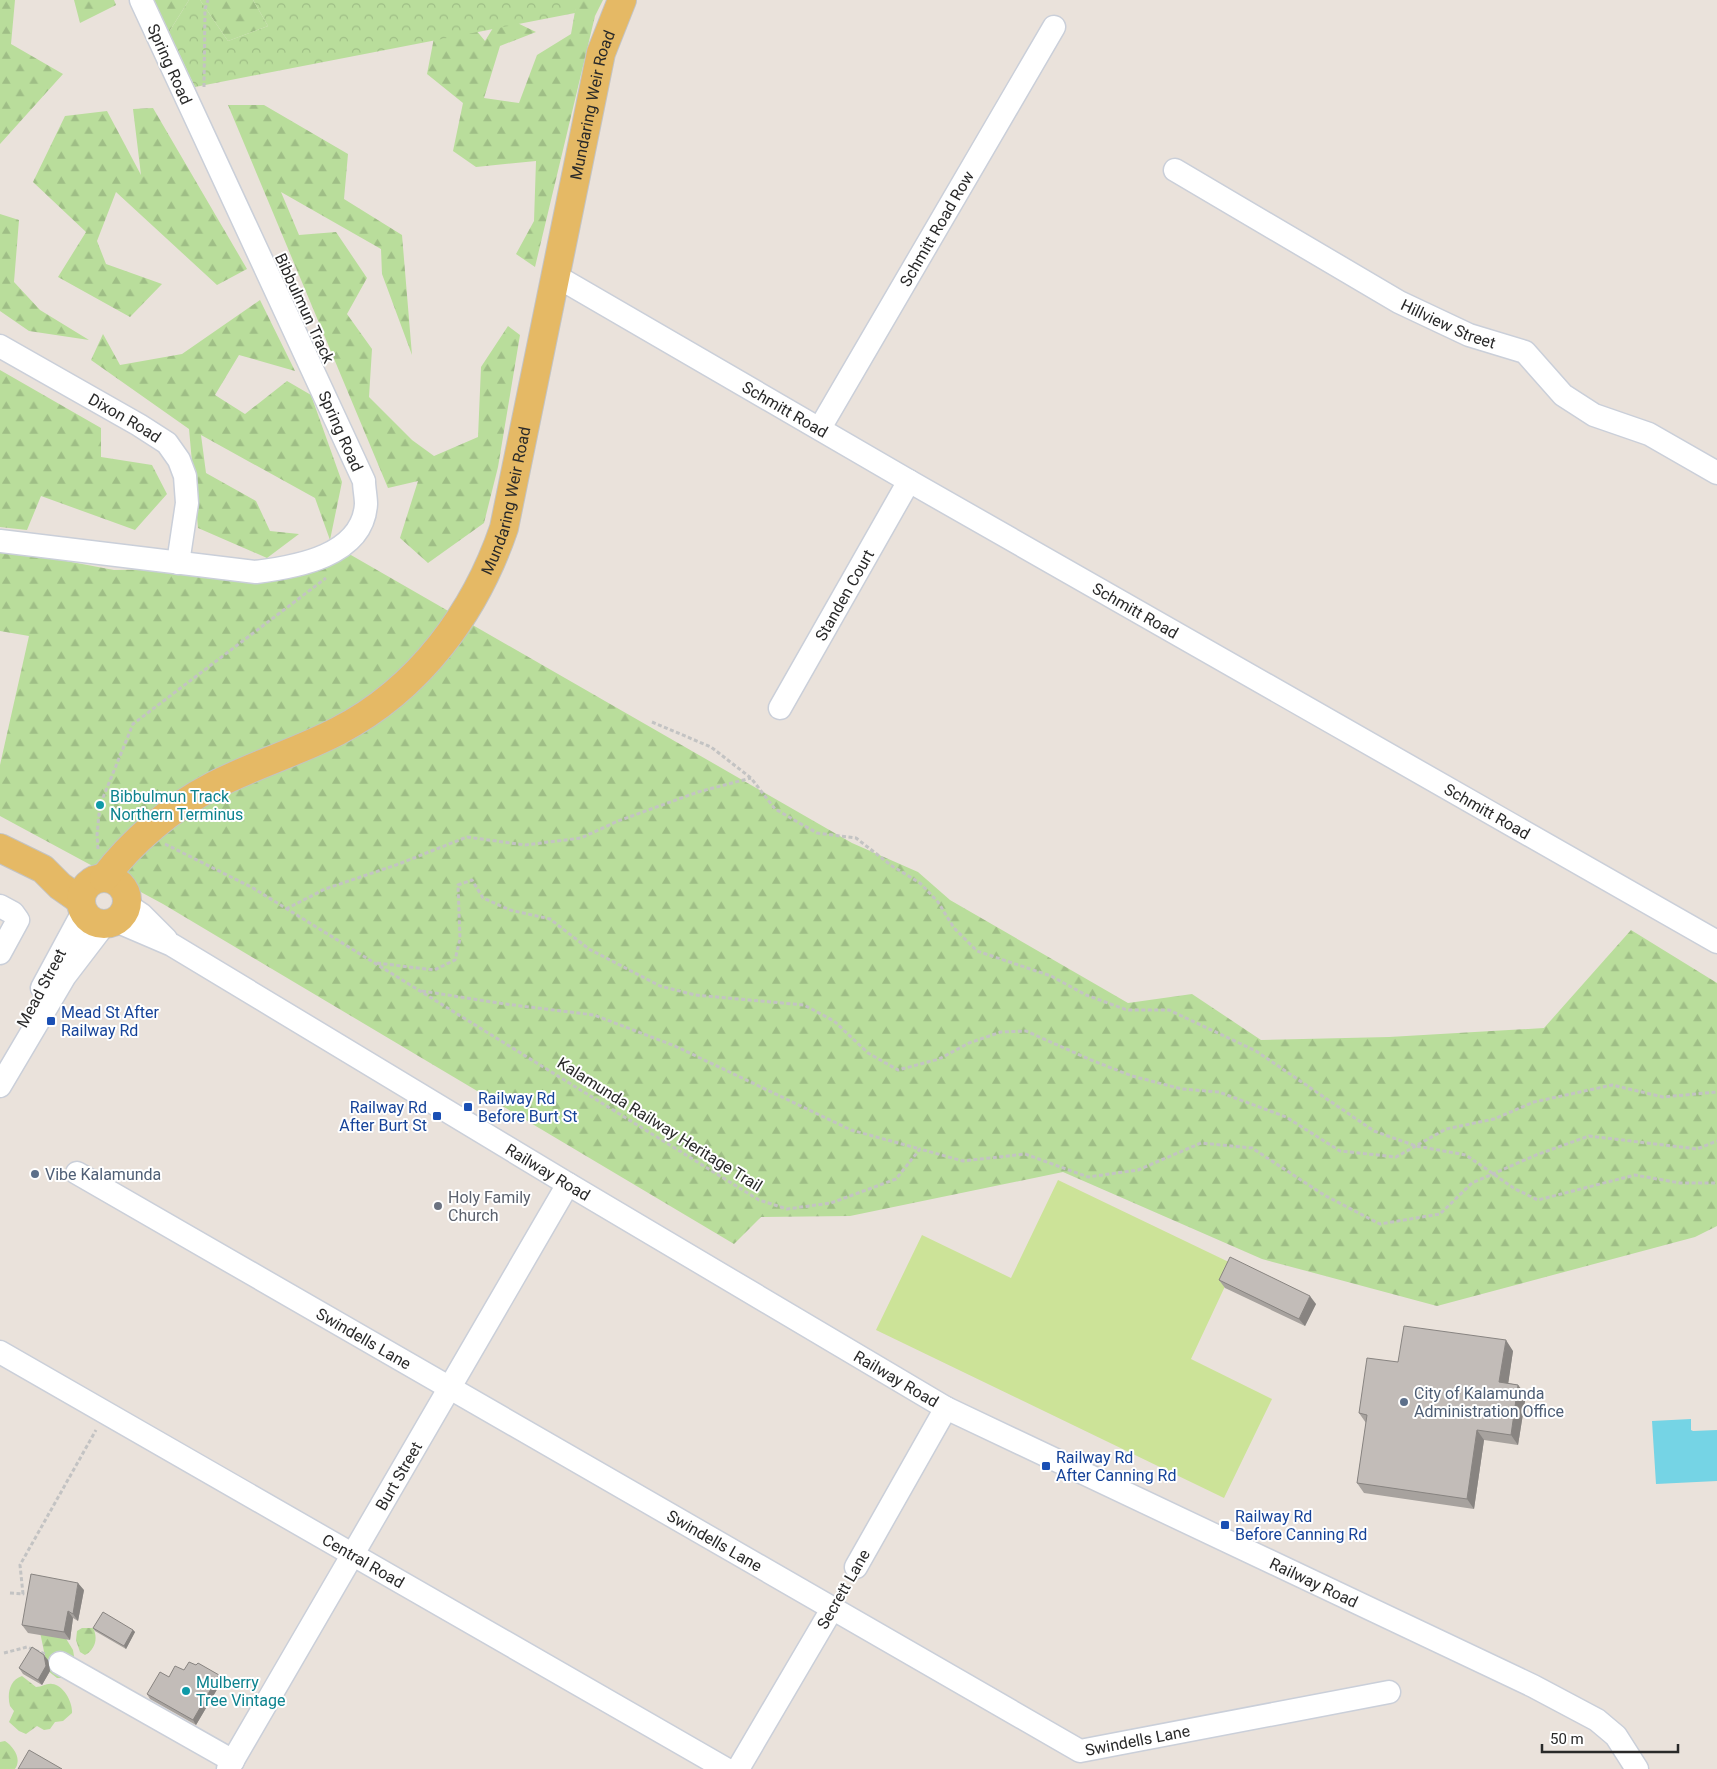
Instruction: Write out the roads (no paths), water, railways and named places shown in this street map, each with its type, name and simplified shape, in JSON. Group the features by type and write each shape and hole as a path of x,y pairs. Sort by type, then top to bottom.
{"main road":[{"name":"Mundaring Weir Road","path":"103,897 121,854 176,809 214,785 338,731 365,715 408,681 448,637 480,588 494,559 504,528 600,53 622,0"},
{"name":"Railway Road","path":"0,848 43,869 60,886 103,897"}],"street":[{"name":"Spring Road","path":"0,541 256,572 287,568 318,560 342,546 354,533 363,517 366,504 364,481 346,439 141,0"},
{"name":"Schmitt Road Row","path":"820,428 1054,27"},
{"name":"Hillview Street","path":"1176,170 1399,302 1469,335 1524,352 1563,394 1594,415 1649,434 1717,473"},
{"name":"Schmitt Road","path":"556,276 909,481 1717,942"},
{"name":"Dixon Road","path":"0,346 139,425 167,443 179,460 185,476 187,503 178,563"},
{"name":"Standen Court","path":"780,708 909,481"},
{"name":"Railway Road","path":"103,897 142,916 172,945 568,1184 946,1408 1533,1686 1597,1720 1616,1736 1637,1769"},
{"name":"Mead Street","path":"0,1063 103,897"},
{"name":"Mead Street","path":"0,1086 64,976 103,897"},
{"path":"0,906 16,916 18,920 0,953"},
{"name":"Swindells Lane","path":"77,1173 1080,1751 1389,1692"},
{"name":"Burt Street","path":"231,1765 352,1554 451,1389 568,1184"},
{"name":"Central Road","path":"0,1352 726,1769"},
{"name":"Secrett Lane","path":"856,1567 946,1408"},
{"name":"Secrett Lane","path":"738,1769 832,1609"},
{"path":"60,1663 231,1765"}],"water":[{"path":"1691,1419 1691,1430 1693,1431 1717,1430 1717,1481 1656,1484 1652,1421"}],"place":[{"name":"Bibbulmun Track Northern Terminus","path":"100,805"},
{"name":"Mead St After Railway Rd","path":"51,1021"},
{"name":"Railway Rd Before Burt St","path":"468,1107"},
{"name":"Railway Rd After Burt St","path":"437,1116"},
{"name":"Vibe Kalamunda","path":"35,1174"},
{"name":"Holy Family Church","path":"438,1206"},
{"name":"City of Kalamunda Administration Office","path":"1404,1402"},
{"name":"Railway Rd After Canning Rd","path":"1046,1466"},
{"name":"Railway Rd Before Canning Rd","path":"1225,1525"},
{"name":"Mulberry Tree Vintage","path":"186,1691"}]}
